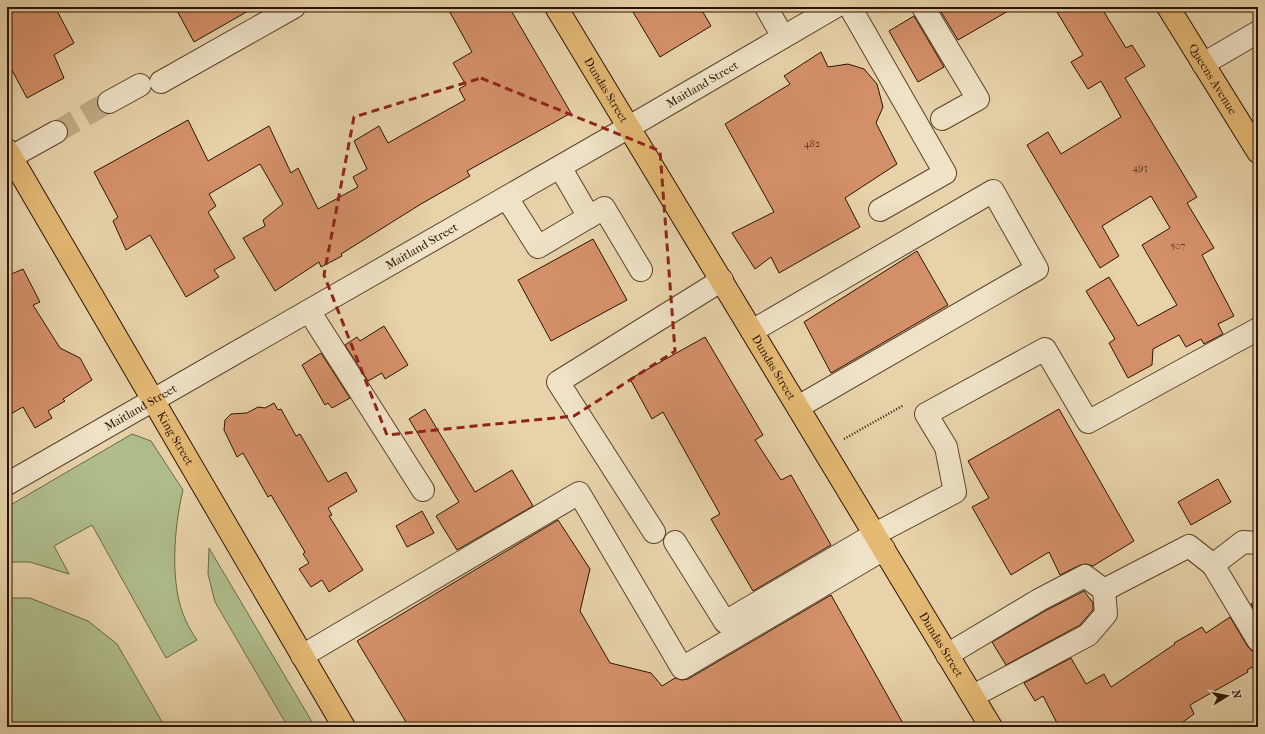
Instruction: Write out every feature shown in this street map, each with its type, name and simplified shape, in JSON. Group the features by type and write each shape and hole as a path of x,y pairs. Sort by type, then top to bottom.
{"main road":[{"name":"Dundas Street","path":"556,7 991,727"},
{"name":"Queens Avenue","path":"1168,7 1258,152"},
{"name":"King Street","path":"9,153 344,727"}],"street":[{"path":"162,82 294,7"},
{"path":"766,7 783,37"},
{"name":"Maitland Street","path":"7,484 507,198 835,7"},
{"path":"850,7 945,173 880,210"},
{"path":"923,7 978,99 942,119"},
{"path":"1203,64 1258,32"},
{"path":"109,102 140,85"},
{"path":"9,153 56,132"},
{"path":"560,167 589,217"},
{"path":"752,331 993,191 1037,269 798,407"},
{"path":"507,198 538,246 604,208 641,270"},
{"path":"654,532 558,382 722,280"},
{"path":"309,311 423,490"},
{"path":"302,656 579,493 682,668 955,492 946,447 926,414 1045,349 1088,422 1258,329"},
{"path":"675,542 725,622 879,542"},
{"path":"1213,565 1243,542 1258,543"},
{"path":"1104,590 1189,546 1213,565 1258,640"},
{"path":"947,655 1039,600 1086,576 1104,590 1106,614 1088,635 973,696"}],"path":[{"path":"824,450 909,402 926,414"}],"highlighted area":[{"path":"481,78 660,151 675,351 574,416 387,435 324,275 354,117"}],"green space":[{"path":"132,434 151,441 183,490 177,521 175,574 181,607 187,624 197,640 166,658 92,525 54,546 69,574 30,562 7,562 7,507"},
{"path":"209,548 315,727 288,727 215,602 208,574"},
{"path":"7,598 30,598 88,621 117,644 165,727 7,727"}],"building":[{"path":"7,7 55,7 74,43 54,55 64,78 27,98 7,61"},
{"path":"175,7 255,7 194,42"},
{"path":"447,7 509,7 571,113 467,171 470,176 421,204 341,254 342,256 321,267 319,262 275,291 243,238 265,226 263,220 283,204 260,164 209,194 216,206 208,212 235,258 214,270 219,277 186,297 150,235 126,250 113,221 118,217 94,172 188,120 208,161 269,126 291,173 298,168 318,209 358,187 353,177 367,169 354,141 379,126 388,143 465,100 459,89 466,85 453,63 472,52"},
{"path":"630,7 700,7 711,26 660,57"},
{"path":"938,7 1015,7 958,40"},
{"path":"1054,7 1101,7 1126,48 1132,45 1145,66 1125,78 1197,197 1187,203 1214,248 1202,255 1234,316 1218,324 1223,334 1204,344 1201,339 1186,347 1179,335 1153,349 1152,365 1128,378 1109,343 1115,339 1086,291 1109,277 1138,326 1177,305 1142,245 1170,228 1151,196 1102,226 1119,256 1100,268 1027,145 1048,132 1061,154 1121,117 1101,81 1088,89 1071,62 1083,55"},
{"path":"914,16 944,67 918,82 889,31"},
{"path":"821,52 828,67 848,64 864,69 877,84 883,107 876,123 897,164 845,198 860,227 779,273 771,257 755,269 732,233 774,212 725,124 790,84 784,76"},
{"path":"593,239 627,300 551,341 518,280"},
{"path":"917,251 948,305 831,373 804,322"},
{"path":"23,269 40,302 33,305 60,348 80,358 92,380 63,399 65,401 48,411 52,418 35,428 23,407 7,416 7,276"},
{"path":"384,326 408,365 385,379 382,373 368,381 345,345 357,337 360,341"},
{"path":"705,337 763,435 755,440 781,480 791,475 831,545 753,591 711,519 720,514 663,412 652,419 630,379"},
{"path":"321,353 350,398 332,408 328,403 325,405 302,365"},
{"path":"274,403 278,410 281,409 296,436 300,434 328,482 346,472 357,491 328,508 332,515 329,516 363,570 329,592 322,580 311,587 299,569 309,563 303,554 305,552 271,495 268,497 243,453 237,457 224,430 225,420 231,414 247,413 258,407 265,408"},
{"path":"425,409 475,492 512,470 533,506 457,550 436,516 459,502 409,419"},
{"path":"1059,409 1134,541 1093,566 1086,564 1080,565 1060,575 1049,552 1011,575 972,507 989,498 968,461"},
{"path":"1218,479 1231,502 1191,525 1178,502"},
{"path":"422,511 434,533 407,547 396,526"},
{"path":"558,520 590,569 580,611 610,663 651,673 662,686 675,678 682,680 688,679 831,595 905,727 409,727 357,641"},
{"path":"1084,591 1093,603 1093,610 1080,625 1006,665 992,642 1045,611"},
{"path":"1258,600 1258,616 1251,604"},
{"path":"1230,617 1248,647 1252,651 1258,652 1258,664 1247,670 1248,672 1190,705 1194,714 1176,727 1059,727 1043,696 1035,701 1024,683 1071,658 1086,684 1104,674 1111,687 1175,644 1174,643 1202,627 1206,633"}],"tunnel":[{"path":"56,132 109,102"}]}
